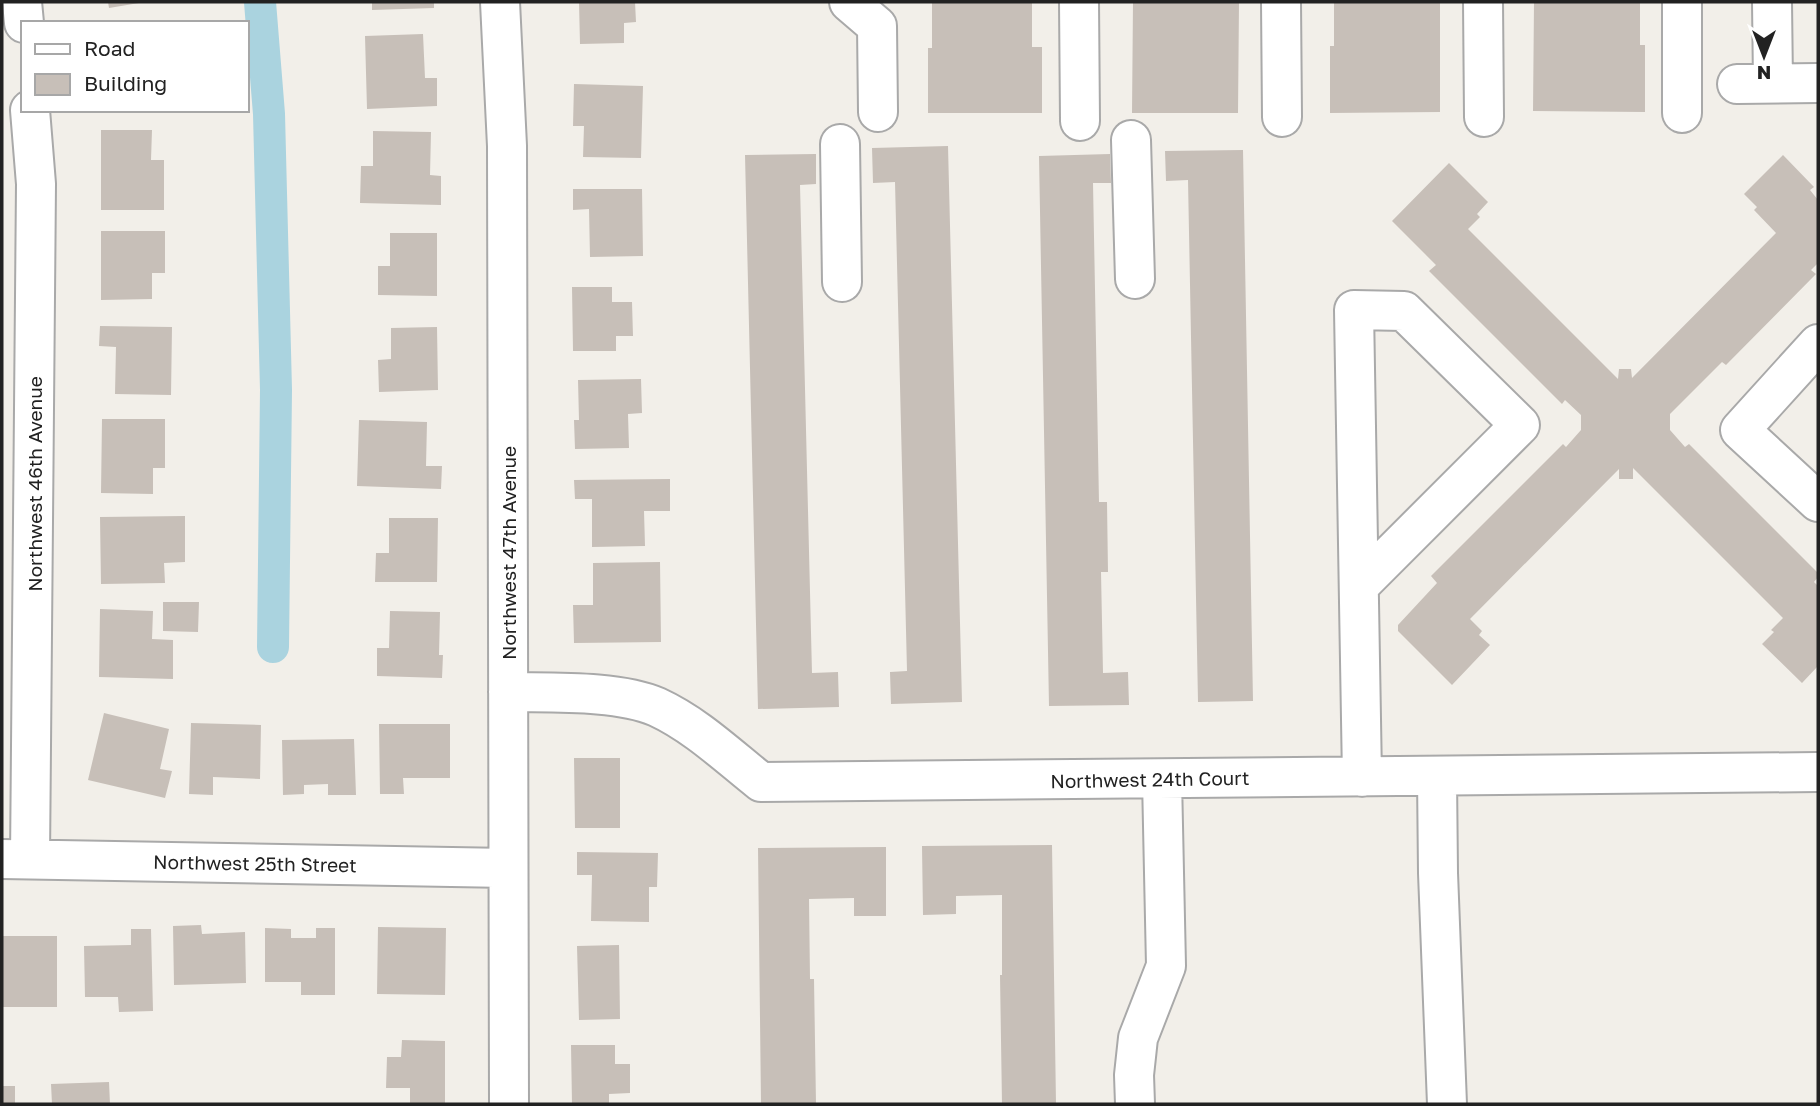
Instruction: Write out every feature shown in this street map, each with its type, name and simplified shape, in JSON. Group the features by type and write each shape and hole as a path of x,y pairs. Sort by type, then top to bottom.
{"street":[{"path":"22,2 24,21"},
{"name":"Northwest 47th Avenue","path":"500,2 507,146 509,1104"},
{"path":"1079,2 1080,121"},
{"path":"1281,2 1282,117"},
{"path":"1483,2 1484,117"},
{"path":"1682,2 1682,113"},
{"path":"1772,2 1755,83 1818,83"},
{"path":"872,10 878,112"},
{"name":"Northwest 46th Avenue","path":"16,859 19,184 30,112"},
{"path":"1131,140 1135,279"},
{"path":"840,144 842,282"},
{"path":"1359,586 1520,425 1404,311 1354,310 1362,777"},
{"path":"1818,344 1740,430 1818,502"},
{"name":"Northwest 24th Court","path":"508,692 581,693 620,697 656,707 696,730 761,782 1818,772"},
{"path":"1437,777 1447,1104"},
{"path":"1135,1104 1134,1075 1138,1038 1166,966 1162,779"},
{"name":"Northwest 25th Street","path":"16,859 508,868"}],"building":[{"path":"108,2 139,2 139,3 109,8"},
{"path":"372,2 434,2 434,8 372,10"},
{"path":"579,2 635,2 636,22 624,23 624,43 580,44"},
{"path":"932,2 1032,2 1032,47 1042,47 1042,113 928,113 928,48 932,48"},
{"path":"1133,2 1239,2 1238,113 1132,113"},
{"path":"1334,2 1440,2 1440,112 1330,113 1330,46 1334,46"},
{"path":"1534,2 1640,2 1640,45 1645,45 1645,112 1533,111"},
{"path":"423,34 425,78 437,78 437,106 367,109 365,36"},
{"path":"574,84 643,86 641,158 583,157 584,126 573,126"},
{"path":"101,130 152,130 151,160 164,160 164,210 101,210"},
{"path":"373,131 431,132 430,175 441,176 441,205 360,203 361,166 373,166"},
{"path":"948,146 962,702 891,704 890,672 907,671 895,182 873,183 872,148"},
{"path":"1243,150 1253,701 1198,702 1188,180 1166,181 1165,151"},
{"path":"816,154 816,184 800,185 812,673 838,672 839,707 758,709 745,155"},
{"path":"1110,154 1111,183 1093,183 1099,502 1107,502 1108,572 1101,572 1103,673 1128,672 1129,705 1049,706 1039,156"},
{"path":"1783,155 1814,187 1810,190 1818,200 1818,263 1811,270 1816,274 1726,365 1722,362 1670,414 1670,430 1685,447 1689,444 1818,573 1814,582 1818,586 1818,666 1802,683 1762,644 1783,618 1633,468 1633,479 1619,479 1619,469 1470,619 1482,631 1479,635 1490,645 1452,685 1398,631 1398,625 1437,583 1431,576 1563,444 1566,447 1581,430 1581,415 1565,400 1562,404 1429,271 1436,265 1392,221 1449,163 1488,202 1477,214 1480,217 1468,229 1618,379 1619,369 1631,369 1632,378 1776,233 1754,210 1757,207 1744,194"},
{"path":"573,189 642,189 643,256 590,257 589,209 573,210"},
{"path":"101,231 165,231 165,273 152,273 152,299 101,300"},
{"path":"390,233 437,233 437,296 378,295 378,266 390,266"},
{"path":"572,287 612,287 612,302 632,302 633,336 616,336 616,351 573,351"},
{"path":"100,326 172,327 171,395 115,394 116,347 99,346"},
{"path":"437,327 438,390 379,392 378,360 391,359 391,328"},
{"path":"641,379 642,413 628,414 629,448 575,449 574,420 579,420 578,380"},
{"path":"102,419 165,419 165,468 153,468 153,494 101,493"},
{"path":"359,420 427,422 426,466 442,466 441,489 357,486"},
{"path":"670,479 670,511 644,511 645,546 592,547 592,499 575,499 574,480"},
{"path":"185,516 185,562 164,563 165,583 101,584 100,517"},
{"path":"389,518 438,518 437,582 375,582 376,553 389,553"},
{"path":"660,562 661,642 574,643 573,605 593,605 593,563"},
{"path":"163,602 199,602 198,632 163,631"},
{"path":"100,609 153,611 152,639 173,640 173,679 99,677"},
{"path":"390,611 440,612 439,655 443,655 442,678 377,676 377,648 389,648"},
{"path":"104,713 169,729 160,769 172,771 165,798 88,780"},
{"path":"191,723 261,725 260,779 213,777 213,795 189,794"},
{"path":"379,724 450,724 450,778 403,778 404,794 380,794"},
{"path":"354,739 356,795 328,795 328,784 304,785 304,794 283,795 282,740"},
{"path":"574,758 620,758 620,828 575,828"},
{"path":"1052,845 1056,1104 1002,1104 1002,895 956,896 956,914 923,915 922,846"},
{"path":"886,847 886,916 854,916 854,898 809,899 810,979 814,979 816,1104 761,1104 758,848"},
{"path":"577,852 658,853 657,887 649,887 649,922 591,921 592,875 577,875"},
{"path":"201,925 202,934 245,932 246,983 174,985 173,926"},
{"path":"378,927 446,928 445,995 377,994"},
{"path":"265,928 291,929 291,938 316,938 316,928 335,928 335,995 301,995 301,982 265,982"},
{"path":"131,929 151,929 153,1011 119,1012 118,997 85,997 84,946 131,945"},
{"path":"2,936 57,936 57,1007 2,1007"},
{"path":"619,945 620,1019 579,1020 577,946"},
{"path":"402,1040 445,1041 445,1103 410,1103 410,1088 386,1088 387,1057 401,1057"},
{"path":"571,1045 615,1045 615,1064 630,1064 630,1093 609,1094 609,1104 572,1104"},
{"path":"109,1082 110,1104 52,1104 51,1084"},
{"path":"2,1086 15,1086 15,1104 2,1104"}],"waterway":[{"path":"260,2 269,114 276,390 273,647"}]}
